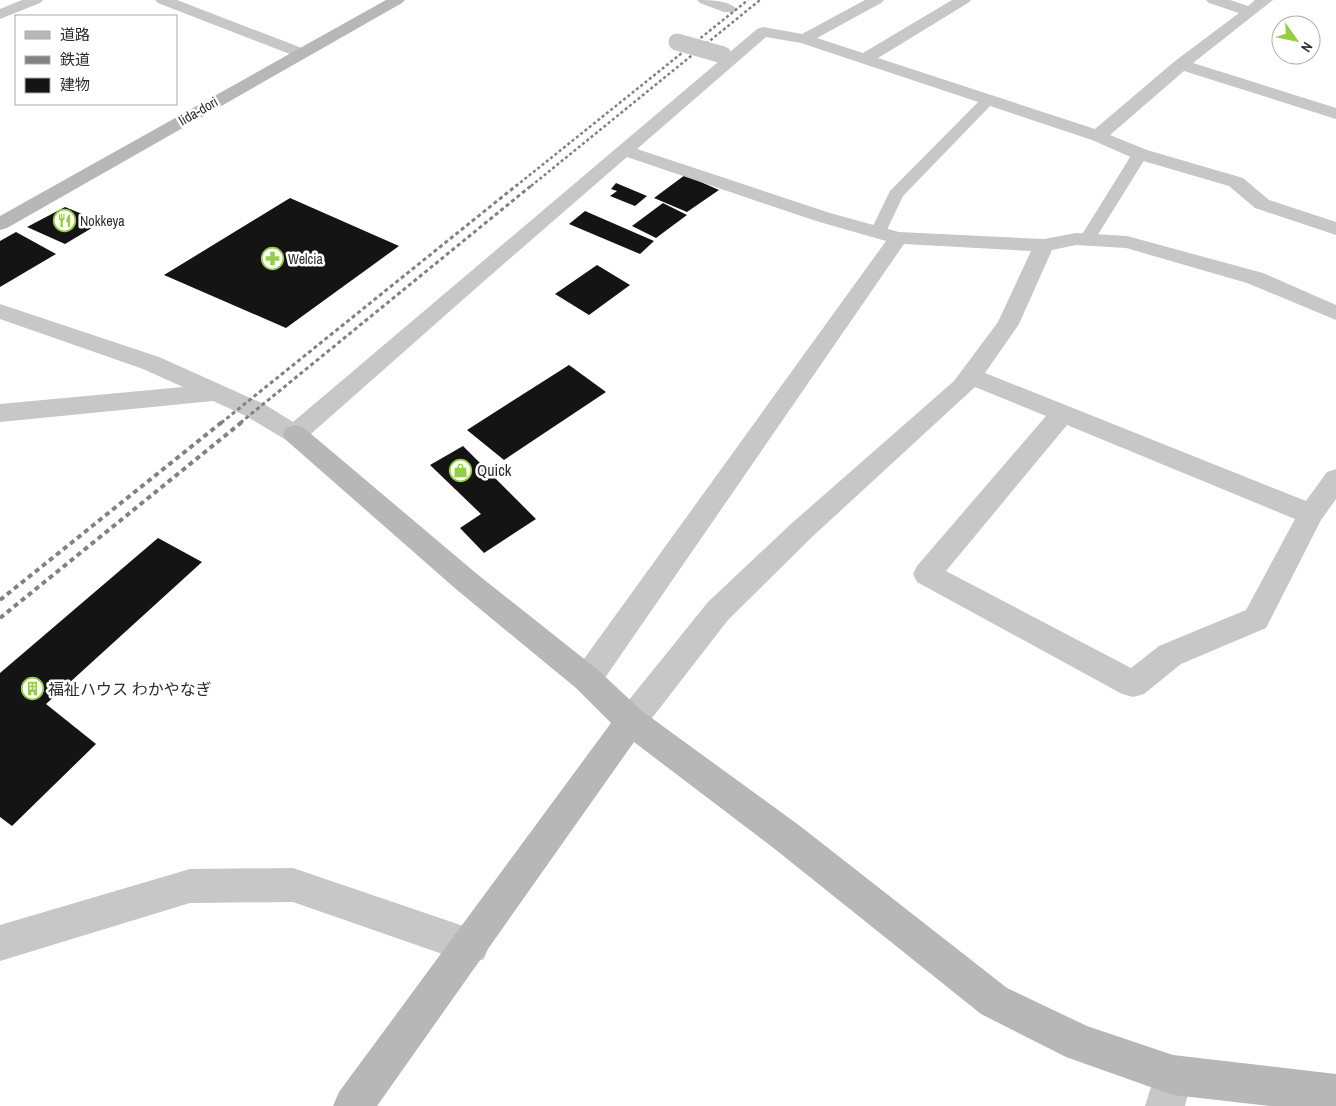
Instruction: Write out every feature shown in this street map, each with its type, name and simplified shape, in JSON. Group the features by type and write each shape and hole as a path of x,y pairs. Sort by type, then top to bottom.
{"street":[{"path":"0,14 35,0"},
{"path":"163,0 301,53"},
{"name":"Iida-dori","path":"0,224 397,0"},
{"path":"705,0 729,9"},
{"path":"804,39 876,0"},
{"path":"864,58 963,0"},
{"path":"1214,0 1257,6"},
{"path":"1098,136 1181,65 1257,6"},
{"path":"295,434 763,32 804,39 864,58 1098,136 1140,154 1236,182 1262,204 1336,229"},
{"path":"677,42 723,55"},
{"path":"1181,65 1336,114"},
{"path":"624,150 823,217 888,235 1044,245 1076,239 1127,242 1255,278 1336,313"},
{"path":"587,678 888,235"},
{"path":"364,1097 631,721 718,611 802,530 962,387 1008,324 1044,245"},
{"path":"0,311 151,363 255,410 295,434 468,582 587,678 631,721 788,838 994,1001 1080,1043 1169,1091 1336,1094"},
{"path":"970,376 1311,514"},
{"path":"0,414 215,392"},
{"path":"1063,413 927,574 1133,684 1170,655 1256,618 1311,514 1336,479"},
{"path":"0,943 190,886 293,885 471,946"}],"lane":[{"path":"888,235 896,194 989,99"},
{"path":"1086,241 1140,154"}],"building":[{"path":"685,175 719,190 687,212 654,198"},
{"path":"616,183 647,196 635,206 610,196 617,191 611,189"},
{"path":"290,198 399,246 286,328 164,275"},
{"path":"663,203 687,215 656,238 632,226"},
{"path":"65,207 102,222 65,244 27,227"},
{"path":"585,211 654,241 640,254 569,224"},
{"path":"16,232 56,254 0,287 0,241"},
{"path":"597,265 630,285 589,315 555,294"},
{"path":"569,365 606,392 504,460 467,430"},
{"path":"463,446 536,519 484,553 460,528 481,514 430,465"},
{"name":"福祉ハウス わかやなぎ","path":"158,538 202,562 46,704 96,744 12,826 0,817 0,673"}],"railway":[{"path":"516,186 748,0"},
{"path":"531,186 760,0"},
{"path":"221,423 517,185"},
{"path":"240,423 532,185"},
{"path":"0,600 222,422"},
{"path":"0,618 242,422"}],"place":[{"name":"Nokkeya","path":"64,221"},
{"name":"Welcia","path":"272,259"},
{"name":"Quick","path":"461,470"},
{"name":"福祉ハウス わかやなぎ","path":"32,689"}]}
